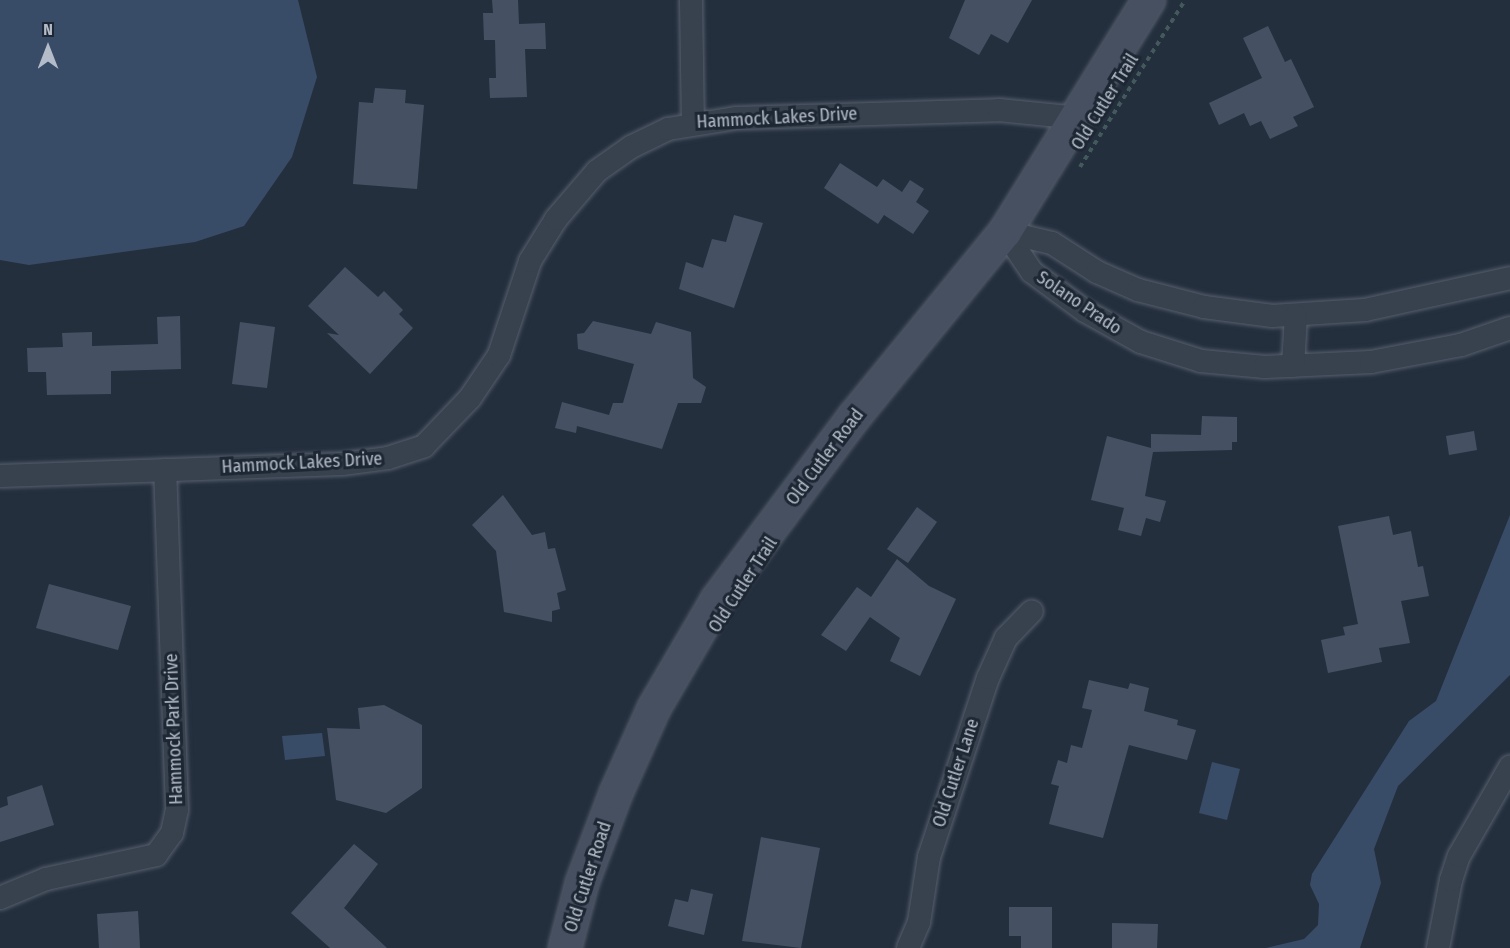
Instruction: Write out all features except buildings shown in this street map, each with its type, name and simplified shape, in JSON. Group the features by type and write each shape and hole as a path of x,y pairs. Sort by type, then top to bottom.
{"main road":[{"name":"Old Cutler Road","path":"565,948 582,883 616,793 654,708 717,600 854,417 1005,232 1079,118 1149,0"}],"street":[{"path":"692,0 693,122"},
{"name":"Hammock Lakes Drive","path":"0,476 361,462 388,458 424,446 450,422 489,373 505,342 530,261 575,195 597,171 631,147 668,129 693,122 999,110 1079,118"},
{"name":"Solano Prado","path":"1005,232 1052,243 1097,272 1138,290 1226,311 1296,316 1365,309 1510,278"},
{"name":"Solano Prado","path":"1005,232 1032,272 1085,311 1141,342 1201,361 1293,366 1371,362 1461,345 1510,328"},
{"path":"1293,366 1296,316"},
{"name":"Hammock Park Drive","path":"0,898 46,879 156,855 172,833 177,810 165,470"},
{"name":"Old Cutler Lane","path":"908,948 919,922 929,857 988,678 1006,638 1032,610"},
{"path":"1438,948 1451,879 1459,856 1510,767"}],"path":[{"name":"Old Cutler Trail","path":"1078,170 1185,0"}],"water":[{"path":"0,0 298,0 317,77 292,157 244,226 195,242 29,265 0,260"},
{"path":"1510,515 1510,675 1398,786 1374,849 1381,883 1360,948 1266,948 1304,939 1318,925 1319,904 1310,885 1312,874 1409,721 1436,701"},
{"path":"322,733 325,756 285,760 282,736"},
{"path":"1212,762 1240,769 1227,820 1199,813"}]}
